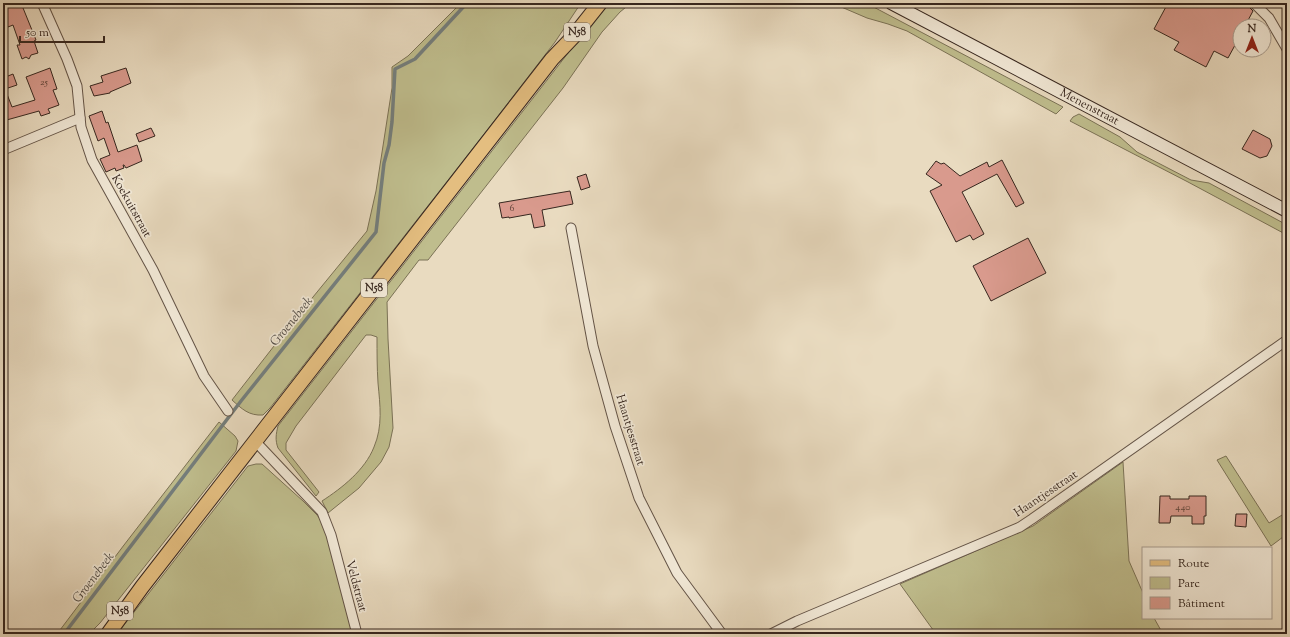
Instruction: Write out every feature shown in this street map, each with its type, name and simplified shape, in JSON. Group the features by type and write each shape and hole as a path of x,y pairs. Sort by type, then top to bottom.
{"main road":[{"name":"N58","path":"108,634 142,587 552,59 588,3"},
{"name":"N58","path":"552,59 573,37 600,3"},
{"name":"N58","path":"98,634 142,587"}],"street":[{"name":"Koekuitstraat","path":"42,3 68,59 77,86 81,127 92,160 153,270 204,376 228,411"},
{"name":"Menenstraat","path":"891,3 1287,211"},
{"path":"1254,3 1269,18 1287,49"},
{"path":"3,150 80,118"},
{"name":"Haantjesstraat","path":"571,228 593,346 615,426 639,498 677,573 722,634"},
{"name":"Haantjesstraat","path":"770,634 1020,527 1287,340"},
{"name":"Veldstraat","path":"255,441 322,512 333,544 356,634"}],"green space":[{"path":"461,3 581,3 555,42 270,408 263,415 246,411 232,400 295,319 367,231 376,191 392,88 392,67 408,56"},
{"path":"607,3 631,3 620,12 602,32 563,88 428,260 419,260 387,302 393,428 389,447 381,462 359,488 328,513 322,501 345,484 359,471 370,455 377,439 380,423 380,407 377,372 377,337 366,335 296,426 286,443 286,450 319,492 316,496 278,448 276,437 278,426"},
{"path":"832,3 866,3 1063,107 1056,114 907,31 867,18"},
{"path":"1079,114 1120,137 1137,152 1191,180 1209,183 1287,225 1287,235 1070,121 1073,117"},
{"path":"219,422 235,436 238,441 236,451 100,623 89,634 57,634 124,545"},
{"path":"1226,456 1269,523 1287,512 1287,534 1271,546 1217,460"},
{"path":"1123,462 1129,561 1142,591 1142,619 1155,619 1163,634 936,634 900,584 1033,526"},
{"path":"262,464 303,501 322,522 354,634 117,634 248,466"}],"building":[{"path":"21,3 36,40 34,41 38,53 31,55 29,59 26,57 22,59 17,45 20,45 13,25 8,27 6,23 3,25 3,9"},
{"path":"1168,3 1242,3 1253,11 1249,18 1232,18 1232,51 1228,58 1214,51 1206,67 1174,50 1179,42 1154,29"},
{"path":"50,68 57,89 53,90 59,105 48,109 50,113 41,116 39,111 3,121 3,78 13,74 17,85 5,89 12,107 35,100 26,77"},
{"path":"126,68 131,83 110,93 94,96 90,86 103,82 101,76"},
{"path":"102,111 106,123 108,122 118,152 137,145 142,161 126,168 123,165 124,168 116,171 115,168 106,172 100,159 110,155 104,138 98,141 89,116"},
{"path":"151,128 155,136 139,142 136,134"},
{"path":"1253,130 1270,139 1272,146 1267,156 1260,158 1242,149"},
{"path":"1002,160 1024,203 1016,207 997,174 962,192 984,234 973,240 970,235 956,242 930,191 942,185 926,174 936,161 941,164 944,163 960,176 987,162 989,167"},
{"path":"586,174 590,187 581,190 577,177"},
{"path":"570,191 573,204 542,210 545,226 534,228 531,214 502,218 499,203"},
{"path":"1028,238 1046,273 991,301 973,266"},
{"path":"1160,496 1170,496 1170,499 1189,499 1189,496 1206,496 1206,516 1204,516 1204,524 1192,524 1192,516 1171,516 1170,523 1159,523"},
{"path":"1236,514 1247,514 1246,527 1235,526"}],"waterway":[{"name":"Groenebeek","path":"64,634 241,401 376,232 384,163 389,145 392,122 395,69 415,59 467,3"}]}
